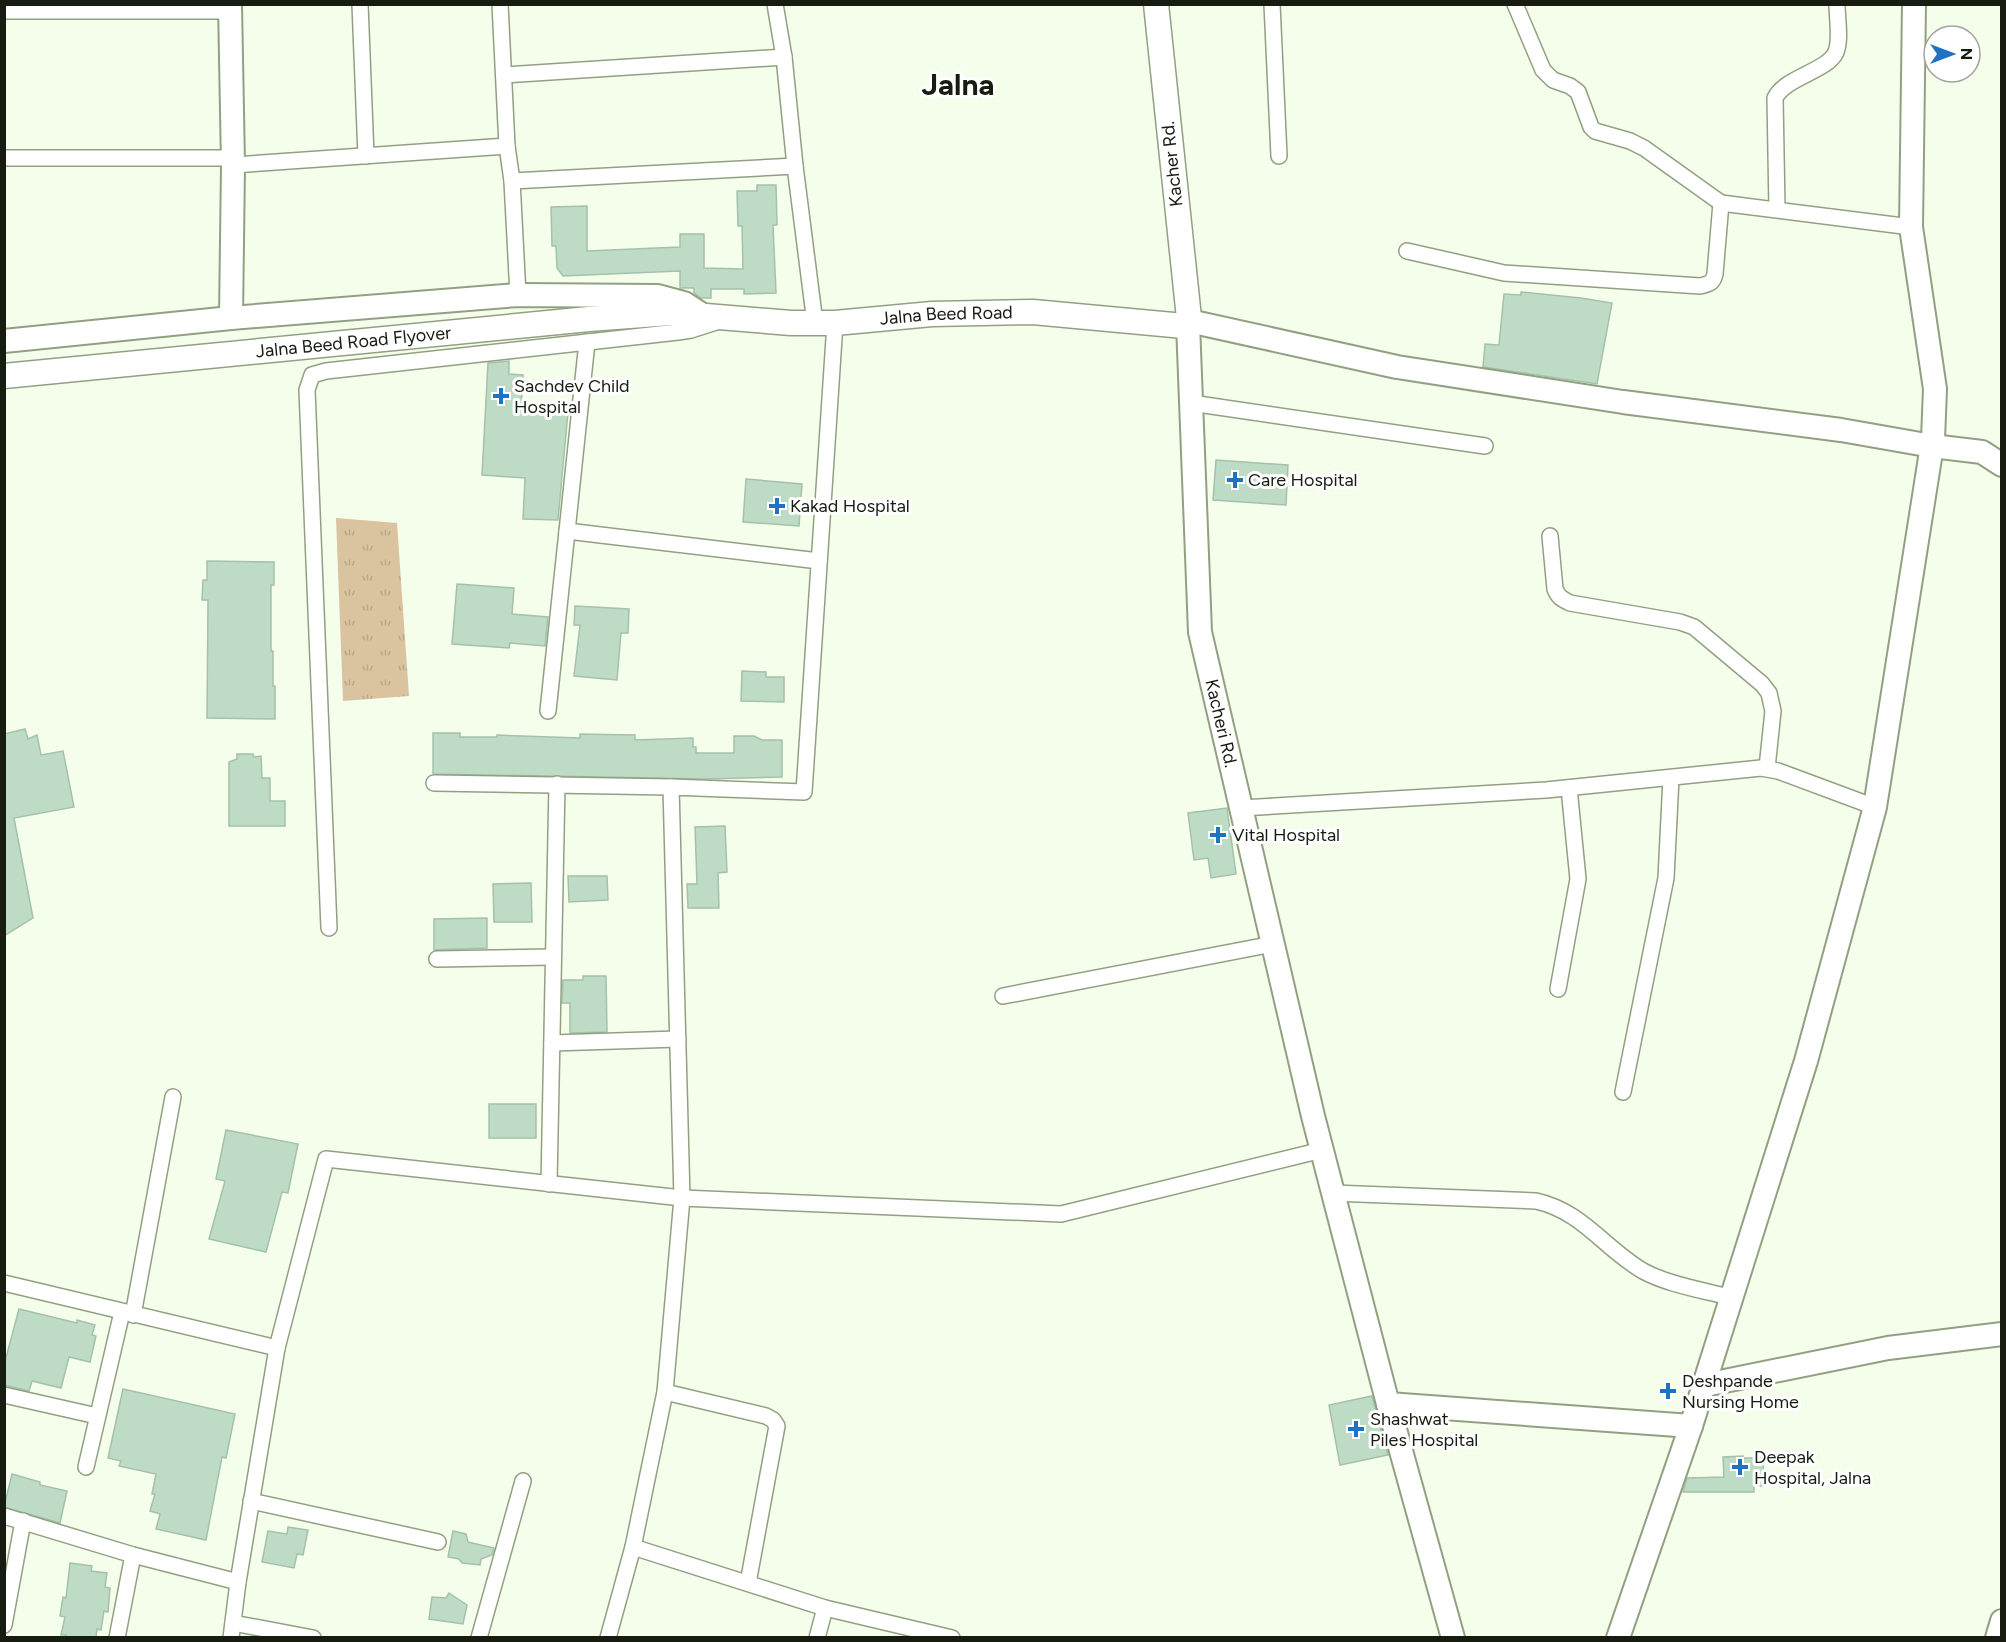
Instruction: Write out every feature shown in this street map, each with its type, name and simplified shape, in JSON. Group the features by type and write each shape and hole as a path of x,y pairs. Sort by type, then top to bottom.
{"main road":[{"name":"Kacher Rd.","path":"1156,4 1188,322"},
{"name":"Jalna Beed Road","path":"715,317 791,323 825,323 932,314 1033,312 1181,327 1188,322"},
{"name":"Jalna Beed Road Flyover","path":"4,376 589,319 670,313 715,317"}],"street":[{"path":"360,4 366,156"},
{"path":"500,4 518,295"},
{"path":"434,783 557,784 804,792 819,561 825,323 795,166 776,4"},
{"path":"1272,4 1279,156"},
{"path":"1515,4 1543,70 1553,80 1570,86 1578,92 1591,127 1595,131 1630,141 1644,148 1721,203 1911,227"},
{"path":"1777,210 1775,98 1782,88 1833,57 1837,45 1837,4"},
{"path":"1617,1638 1705,1384 1806,1061 1875,807 1932,446 1935,389 1911,227 1914,4"},
{"path":"4,11 230,8 233,162 231,318"},
{"path":"504,75 784,57"},
{"path":"4,158 233,162 507,146"},
{"path":"512,181 795,166"},
{"path":"1407,251 1504,273 1708,285 1713,281 1715,274 1721,203"},
{"path":"4,341 231,318 518,295 658,296 684,303 715,317"},
{"path":"329,928 307,390 312,375 326,371 691,330 715,317"},
{"path":"1188,322 1397,367 1623,402 1841,430 1982,452 2001,465"},
{"name":"Kacheri Rd.","path":"1188,322 1200,632 1313,1116 1388,1404 1453,1638"},
{"path":"548,711 587,342"},
{"path":"1191,403 1485,446"},
{"path":"567,531 819,561"},
{"path":"1550,536 1555,589 1563,600 1680,622 1694,627 1766,688 1773,705 1767,768"},
{"path":"1241,808 1569,788 1755,768 1767,768 1875,807"},
{"path":"1623,1092 1666,878 1671,778"},
{"path":"549,1184 557,784"},
{"path":"608,1638 633,1547 665,1392 682,1198 671,787"},
{"path":"1558,989 1578,879 1569,788"},
{"path":"1004,996 1273,944"},
{"path":"437,959 553,957"},
{"path":"552,1043 678,1039"},
{"path":"86,1467 97,1416 128,1313 173,1097"},
{"path":"313,1638 232,1630 277,1348 326,1159 682,1198 1061,1214 1322,1150"},
{"path":"1333,1193 1536,1201 1552,1205 1577,1218 1645,1271 1658,1278 1732,1298"},
{"path":"4,1283 277,1348"},
{"path":"1705,1384 1888,1348 2001,1334"},
{"path":"665,1392 766,1416 777,1426 748,1583"},
{"path":"4,1395 97,1416"},
{"path":"1388,1404 1691,1426"},
{"path":"479,1638 523,1482"},
{"path":"251,1502 438,1542"},
{"path":"4,1516 133,1555 238,1582"},
{"path":"4,1625 23,1521"},
{"path":"633,1547 825,1608 931,1635 952,1638"},
{"path":"117,1638 133,1555"},
{"path":"817,1638 825,1608"},
{"path":"1997,1638 2001,1621"}],"green space":[{"path":"336,518 397,523 409,696 343,701"}],"building":[{"path":"757,185 776,185 777,225 773,225 776,293 744,294 744,289 711,289 711,298 701,298 694,293 694,288 680,288 680,271 563,276 557,268 556,246 552,246 551,207 587,206 587,251 680,247 680,234 704,234 704,268 743,269 742,226 738,226 737,191 757,191"},
{"path":"1521,292 1612,303 1597,384 1483,367 1485,344 1499,345 1504,294 1521,295"},
{"path":"509,361 509,374 523,375 521,410 568,412 558,520 523,519 525,478 482,475 488,363"},
{"path":"1216,460 1288,465 1286,505 1213,500"},
{"path":"746,479 802,484 799,526 743,522"},
{"path":"207,561 274,562 274,585 271,585 271,651 273,651 275,719 207,718 208,600 202,600 203,580 207,580"},
{"path":"457,584 514,588 512,614 548,617 545,646 510,643 509,648 452,644"},
{"path":"575,606 629,609 628,633 621,633 617,680 574,676 580,625 574,625"},
{"path":"742,671 766,672 766,677 784,677 784,702 741,701"},
{"path":"25,729 28,739 37,735 41,755 63,751 74,807 14,818 33,918 4,936 4,734"},
{"path":"433,733 460,733 460,737 497,737 497,735 580,738 580,734 635,735 635,740 693,738 696,753 734,753 734,736 754,736 762,740 782,740 782,777 706,779 433,774"},
{"path":"237,754 261,756 262,778 270,778 270,801 285,801 285,826 229,826 229,762 237,759"},
{"path":"1227,808 1236,874 1211,878 1208,858 1194,860 1188,813"},
{"path":"725,826 727,872 718,873 719,908 688,908 687,884 697,884 695,827"},
{"path":"568,876 607,876 608,900 569,902"},
{"path":"531,883 532,922 494,922 493,884"},
{"path":"487,918 487,948 434,950 434,919"},
{"path":"583,976 606,976 607,1032 570,1033 570,1003 562,1003 563,980 583,980"},
{"path":"489,1104 536,1104 536,1138 489,1138"},
{"path":"226,1130 298,1144 288,1193 282,1192 266,1252 209,1239 225,1181 216,1179"},
{"path":"19,1309 95,1325 92,1335 96,1336 90,1362 69,1357 61,1388 32,1381 29,1391 4,1385 4,1365"},
{"path":"123,1389 235,1414 226,1458 222,1457 206,1540 156,1529 160,1514 150,1511 155,1494 152,1494 156,1474 119,1466 121,1461 108,1458"},
{"path":"1372,1396 1388,1455 1340,1465 1329,1405"},
{"path":"1743,1456 1743,1458 1763,1458 1764,1486 1754,1486 1754,1492 1683,1492 1687,1478 1724,1477 1723,1457"},
{"path":"12,1474 40,1482 40,1485 67,1491 60,1523 4,1507"},
{"path":"288,1527 308,1530 303,1555 297,1554 294,1568 262,1562 268,1531 287,1534"},
{"path":"453,1531 466,1534 468,1542 494,1548 492,1555 481,1559 480,1565 462,1563 459,1559 448,1557"},
{"path":"70,1563 92,1566 91,1571 107,1573 105,1587 110,1588 108,1612 104,1611 101,1630 97,1629 96,1638 66,1638 66,1635 61,1635 65,1617 60,1616 63,1597 66,1598"},
{"path":"449,1593 467,1605 463,1624 429,1619 432,1597 446,1598"}],"place":[{"name":"Sachdev Child Hospital","path":"501,396"},
{"name":"Care Hospital","path":"1235,480"},
{"name":"Kakad Hospital","path":"777,506"},
{"name":"Vital Hospital","path":"1218,835"},
{"name":"Deshpande Nursing Home","path":"1668,1391"},
{"name":"Shashwat Piles Hospital","path":"1356,1429"},
{"name":"Deepak Hospital, Jalna","path":"1740,1467"}],"district":[{"name":"Jalna","path":"958,84"}]}
